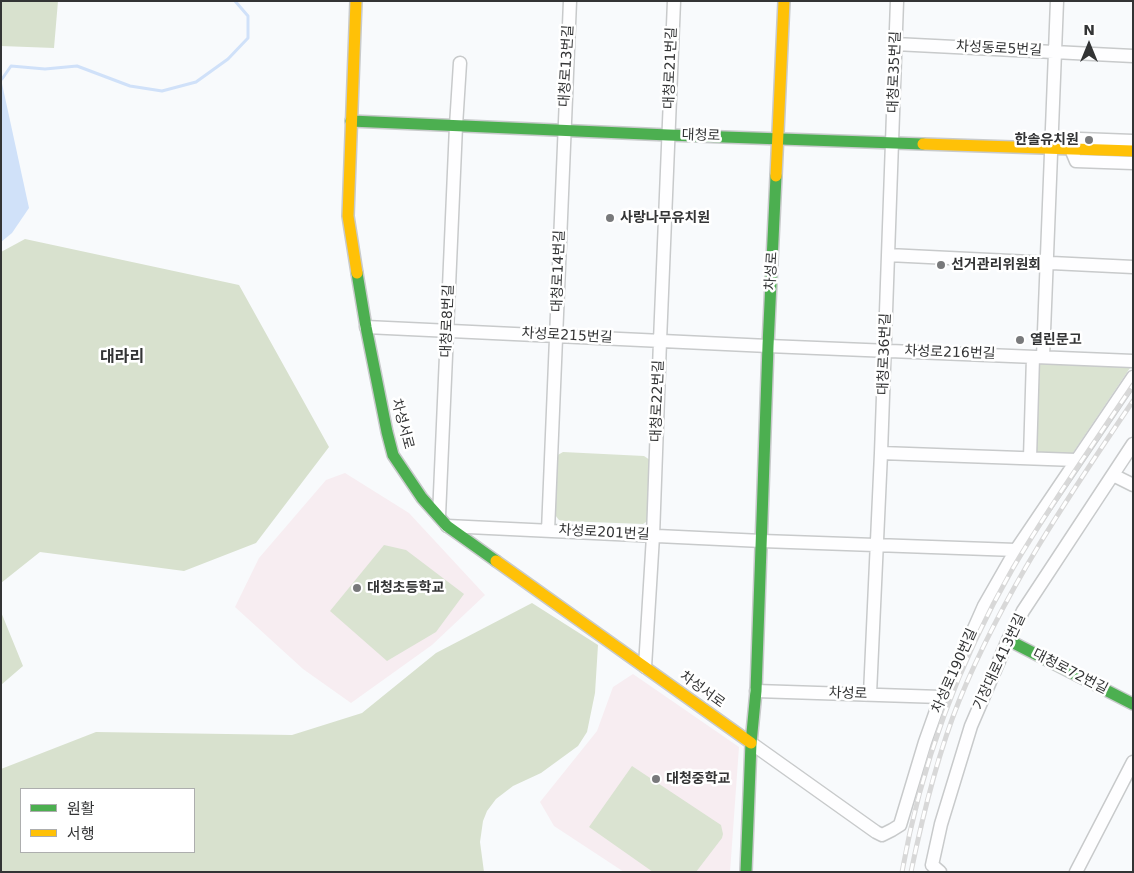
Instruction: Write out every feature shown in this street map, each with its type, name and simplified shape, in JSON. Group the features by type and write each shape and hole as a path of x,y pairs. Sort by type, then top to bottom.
{"street":[{"name":"차성서로","path":"356,1 348,216 366,327 393,455 422,498 443,521 751,743"},
{"name":"대청로13번길","path":"564,131 570,1"},
{"name":"대청로21번길","path":"668,135 674,1"},
{"name":"차성로","path":"746,872 751,743 756,691 768,346 784,1"},
{"name":"대청로35번길","path":"892,142 897,1"},
{"path":"1030,458 1047,262 1057,1"},
{"name":"차성동로5번길","path":"895,44 1133,56"},
{"name":"대청로8번길","path":"443,521 448,331 460,63"},
{"name":"대청로","path":"351,121 668,135 1133,151"},
{"name":"대청로14번길","path":"548,531 564,131"},
{"name":"대청로22번길","path":"645,667 653,536 668,135"},
{"path":"1133,141 1080,139 1071,149 1076,161 1133,163"},
{"name":"대청로36번길","path":"870,694 892,142"},
{"path":"888,255 1133,267"},
{"name":"차성로215번길","path":"366,327 768,346"},
{"name":"차성로216번길","path":"768,346 1133,361"},
{"name":"차성로190번길","path":"751,743 876,832 882,835 900,825 925,742 941,697 957,667 984,606 1016,550 1133,377"},
{"name":"기장대로413번길","path":"940,872 932,866 941,824 971,726 1008,640 1023,611 1133,444"},
{"path":"881,453 1076,460"},
{"path":"1113,475 1133,485"},
{"name":"차성로201번길","path":"443,521 548,531 762,541"},
{"path":"762,541 1016,550"},
{"name":"대청로72번길","path":"1008,640 1133,704"},
{"name":"차성로","path":"756,691 941,697"},
{"path":"1076,872 1133,762"}],"shaded area":[{"path":"345,473 409,513 485,595 432,645 351,703 303,669 235,607 259,558 326,480"},
{"path":"633,674 739,747 730,872 624,872 554,826 540,802 597,731 613,687"}],"green space":[{"path":"1,1 58,1 54,48 1,46"},
{"path":"25,239 239,285 329,447 256,543 184,571 40,552 1,583 1,252"},
{"path":"1037,362 1127,366 1130,368 1072,454 1033,453"},
{"path":"563,452 644,456 650,460 649,520 643,524 559,520 555,515 556,456"},
{"path":"384,545 406,550 464,594 436,632 387,661 330,611"},
{"path":"532,603 598,645 595,693 587,732 578,746 541,773 513,786 496,799 487,811 483,821 480,842 484,872 1,872 1,769 96,732 292,735 362,713 436,653"},
{"path":"1,612 23,666 1,685"},
{"path":"632,766 721,825 722,838 696,872 653,872 589,827"}],"water":[{"path":"1,79 29,208 12,233 1,242"}],"waterway":[{"path":"2,79 11,66 45,69 77,66 130,86 162,91 196,82 228,59 248,38 248,16 235,1"}],"railway":[{"path":"902,872 910,832 931,754 944,715 976,640 1027,545 1133,385"},
{"path":"911,872 937,764 951,722 976,661 1038,546 1133,401"}],"traffic: fast":[{"path":"351,121 923,144"},
{"path":"746,872 751,743 756,691 776,176"},
{"path":"357,273 366,327 393,455 422,498 447,526 496,561"},
{"path":"1008,640 1133,704"}],"traffic: slow":[{"path":"356,1 348,216 357,273"},
{"path":"776,176 784,1"},
{"path":"923,144 1133,151"},
{"path":"496,561 751,743"}],"place":[{"name":"한솔유치원","path":"1089,140"},
{"name":"사랑나무유치원","path":"610,218"},
{"name":"선거관리위원회","path":"941,265"},
{"name":"열린문고","path":"1020,340"},
{"name":"대청초등학교","path":"357,588"},
{"name":"대청중학교","path":"656,779"}],"district":[{"name":"대라리","path":"122,358"}]}
